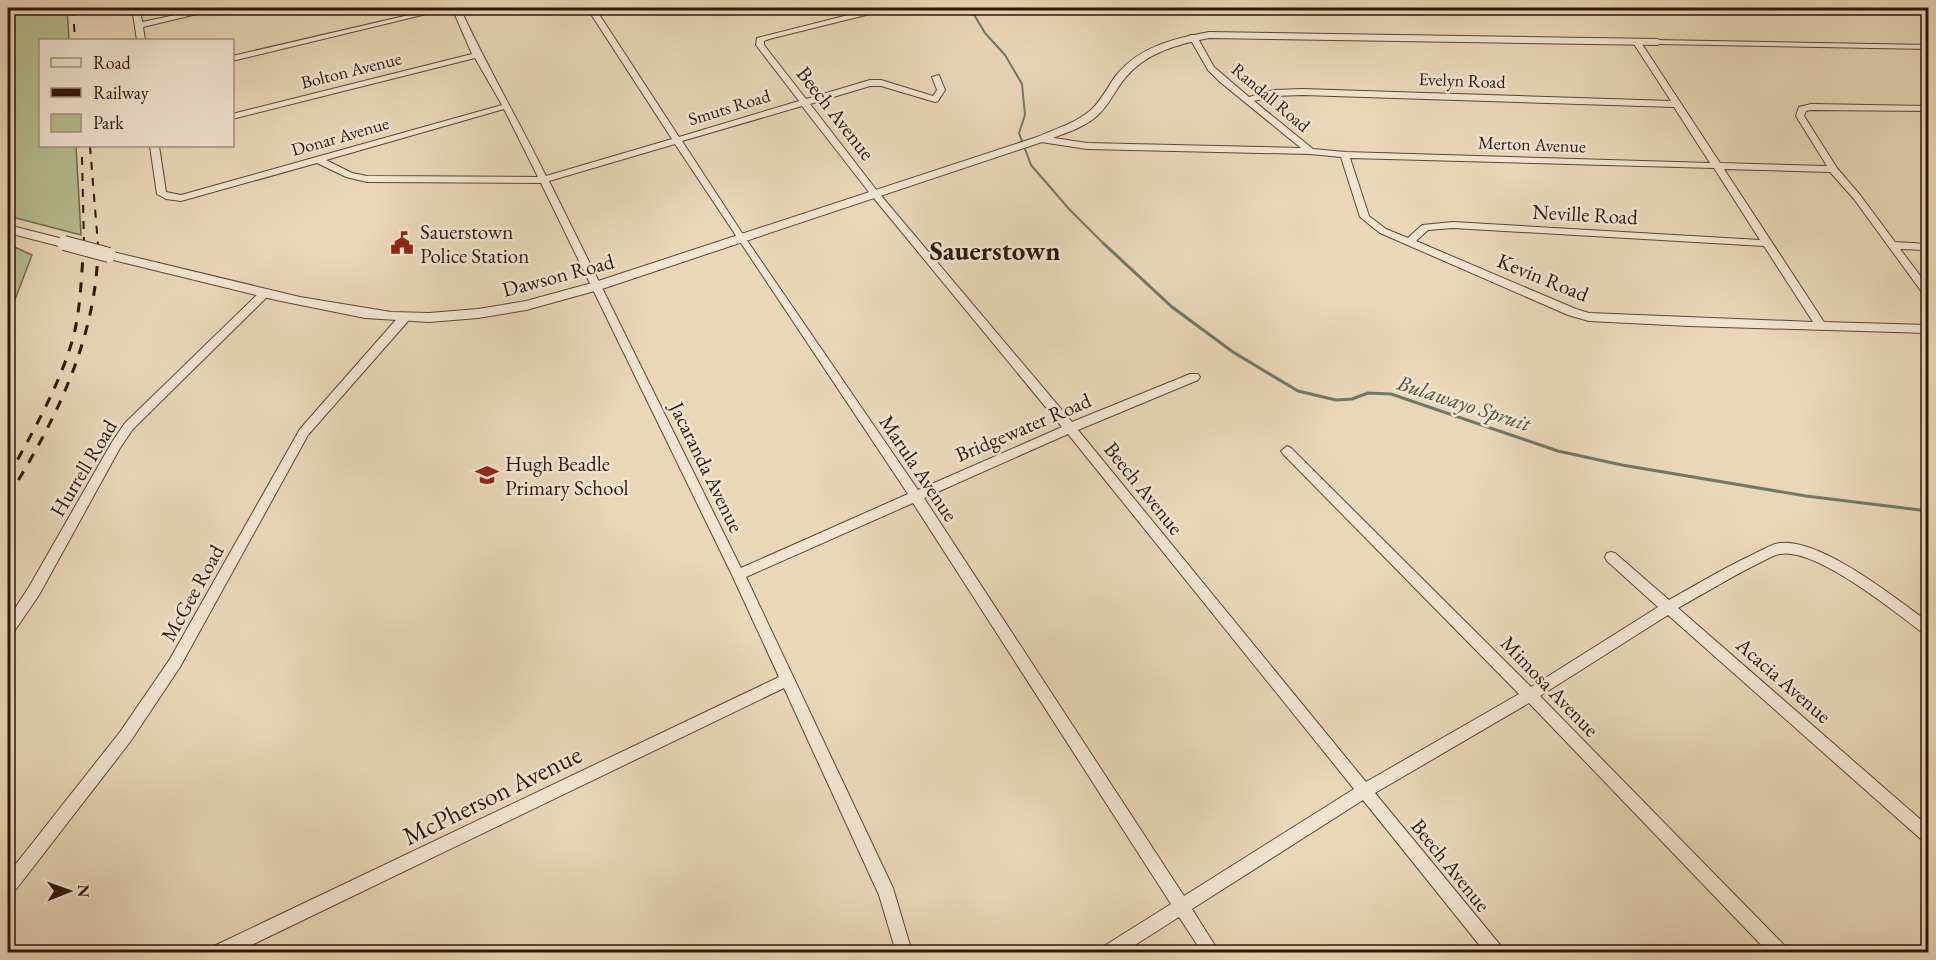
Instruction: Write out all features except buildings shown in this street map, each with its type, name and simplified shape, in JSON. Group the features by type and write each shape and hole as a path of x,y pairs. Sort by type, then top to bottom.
{"street":[{"path":"136,8 141,39"},
{"path":"139,25 218,8"},
{"path":"234,59 447,8"},
{"name":"Jacaranda Avenue","path":"456,8 477,55 507,106 597,286 738,575 887,894 904,952"},
{"name":"Marula Avenue","path":"591,8 741,238 915,495 1211,952"},
{"name":"Beech Avenue","path":"883,8 766,37 760,40 762,49 875,194 1070,428 1366,790 1495,952"},
{"path":"1040,139 1078,123 1095,112 1107,99 1123,74 1139,59 1165,46 1193,37 1228,34 1323,35 1929,47"},
{"name":"Randall Road","path":"1193,37 1211,68 1310,151 1345,155"},
{"path":"1636,41 1821,326"},
{"name":"Bolton Avenue","path":"234,116 477,55"},
{"name":"Smuts Road","path":"317,159 349,175 367,179 542,180 875,82 934,100 940,95 941,90 936,77"},
{"name":"Evelyn Road","path":"1248,100 1274,93 1303,92 1676,104"},
{"name":"Donar Avenue","path":"154,147 162,194 181,198 507,106"},
{"path":"1929,108 1811,107 1802,109 1801,120 1833,169 1929,292"},
{"path":"1040,139 1087,146 1310,151"},
{"name":"Dawson Road","path":"8,229 265,293 355,312 405,317 500,311 544,303 1040,139"},
{"name":"Merton Avenue","path":"1345,155 1833,169"},
{"name":"Kevin Road","path":"1345,155 1365,217 1383,231 1559,308 1590,317 1929,329"},
{"name":"Neville Road","path":"1410,242 1425,227 1453,225 1765,243"},
{"path":"1894,245 1929,247"},
{"name":"Hurrell Road","path":"8,629 34,591 129,426 265,293"},
{"name":"McGee Road","path":"8,886 125,737 175,663 304,432 405,317"},
{"name":"Bridgewater Road","path":"738,575 915,495 1194,377"},
{"name":"Mimosa Avenue","path":"1287,451 1530,695 1779,952"},
{"path":"1110,952 1182,909 1366,790 1530,695 1669,607 1737,568 1778,549 1789,548 1811,554 1856,577 1929,629"},
{"name":"Acacia Avenue","path":"1611,557 1929,836"},
{"name":"McPherson Avenue","path":"220,952 786,680"}],"green space":[{"path":"8,8 67,8 69,39 39,39 39,147 76,147 81,235 8,216"},
{"path":"8,244 32,255 8,318"}],"waterway":[{"name":"Bulawayo Spruit","path":"970,8 985,33 1005,55 1022,84 1025,115 1019,133 1031,165 1069,209 1103,243"},
{"name":"Bulawayo Spruit","path":"1103,243 1172,307 1233,352 1298,391 1336,400 1352,399 1368,393 1391,394 1558,451 1622,465 1806,496 1928,511"}],"railway":[{"path":"73,8 75,39"},
{"path":"90,147 98,244"},
{"path":"82,157 84,243"},
{"path":"8,477 50,398 74,336 84,243"},
{"path":"8,497 42,438 71,376 91,311 98,244"}],"place":[{"name":"Sauerstown Police Station","path":"402,243"},
{"name":"Hugh Beadle Primary School","path":"487,475"}],"district":[{"name":"Sauerstown","path":"995,250"}]}
